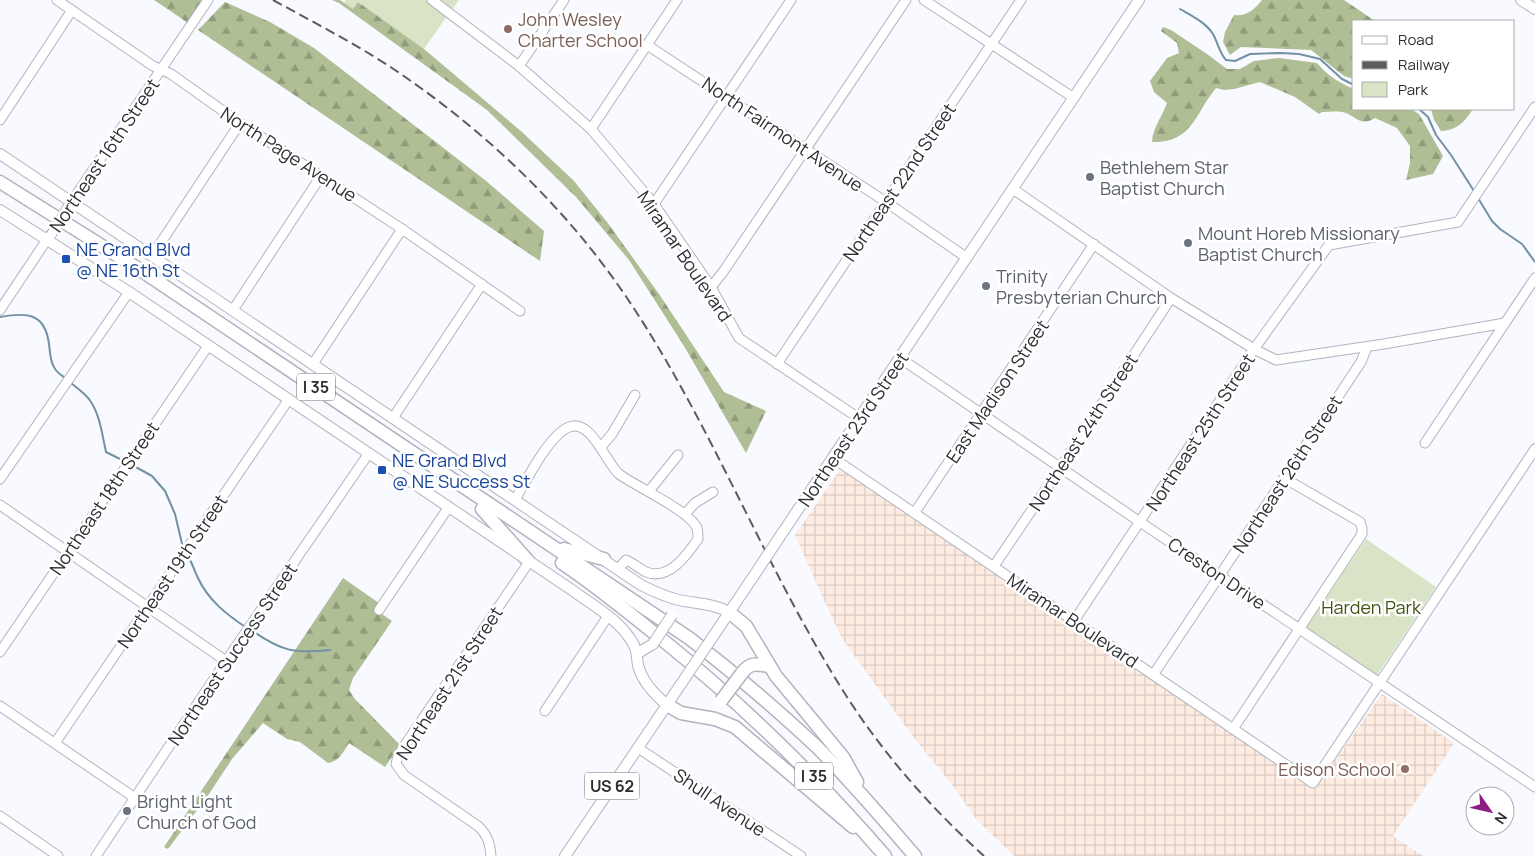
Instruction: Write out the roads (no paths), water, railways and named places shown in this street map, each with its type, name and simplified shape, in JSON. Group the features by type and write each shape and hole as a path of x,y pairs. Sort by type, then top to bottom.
{"highway":[{"name":"I 35","path":"0,182 142,271 689,638 731,670 816,747 868,801 915,856"},
{"name":"I 35","path":"0,191 138,278 482,508 592,584 705,675 810,773 885,856"},
{"path":"482,508 529,562"},
{"path":"552,546 604,559"},
{"path":"729,612 746,626 769,666 843,757 868,801"},
{"path":"723,722 719,718 717,710 721,701 746,668 755,664 769,666"},
{"path":"667,705 681,713 723,722 735,727 838,815 874,843"}],"main road":[{"name":"Northeast 23rd Street","path":"565,856 860,419 1138,0"},
{"path":"1521,0 1535,10"},
{"path":"0,154 70,205 152,256 618,569 656,592 680,600 719,607 729,612"},
{"path":"0,210 49,237 608,616 623,629 632,641 638,653 638,664 643,676 657,697 667,705"},
{"path":"638,653 653,644 680,600"}],"street":[{"name":"North Page Avenue","path":"56,0 161,70 171,74 240,123 402,229 520,310"},
{"name":"Northeast 16th Street","path":"0,310 208,0"},
{"name":"Miramar Boulevard","path":"432,0 519,66 591,129 654,204 711,287 739,338 860,419"},
{"path":"519,66 564,0"},
{"path":"591,129 677,0"},
{"path":"654,204 791,0"},
{"path":"711,287 906,0"},
{"path":"924,0 1074,98"},
{"name":"Northeast 22nd Street","path":"777,364 1021,0"},
{"path":"0,120 72,10"},
{"name":"North Fairmont Avenue","path":"647,45 886,202 967,258"},
{"name":"Northeast 25th Street","path":"1074,621 1254,349 1329,245 1458,222 1535,106"},
{"path":"152,256 240,123"},
{"path":"233,310 321,176"},
{"path":"1013,189 1171,298 1254,349 1276,360 1505,323"},
{"path":"313,364 402,229"},
{"name":"East Madison Street","path":"915,512 1094,244"},
{"path":"1425,443 1535,278"},
{"path":"393,418 482,284"},
{"path":"0,479 128,292"},
{"name":"Northeast 24th Street","path":"994,566 1171,298"},
{"name":"Northeast 18th Street","path":"0,652 208,346"},
{"name":"Northeast 26th Street","path":"1153,675 1362,362 1367,346"},
{"name":"Creston Drive","path":"900,358 1060,468 1535,787"},
{"path":"601,447 612,434 635,395"},
{"name":"Northeast 19th Street","path":"55,744 289,399"},
{"path":"515,500 550,443 570,426 578,426 589,432 601,447 615,471 685,514 697,527 698,539 683,559 664,574 644,572 636,564 626,560 618,569"},
{"path":"1379,682 1535,449"},
{"name":"Northeast Success Street","path":"96,856 368,453"},
{"path":"649,491 678,455"},
{"name":"Miramar Boulevard","path":"833,458 1313,782 1379,682"},
{"path":"1233,729 1362,534 1360,522 1284,478"},
{"path":"685,514 695,503 713,492"},
{"path":"0,505 226,661"},
{"path":"379,610 448,508"},
{"name":"Northeast 21st Street","path":"491,856 489,841 478,826 404,775 399,771 396,764 398,756 529,562"},
{"path":"545,711 608,616"},
{"path":"0,706 136,798"},
{"name":"Shull Avenue","path":"638,748 801,856"},
{"path":"0,816 58,856"}],"waterway":[{"path":"1180,9 1210,30 1226,60 1235,61 1250,54 1299,54 1320,59 1342,79 1352,84"},
{"path":"1420,110 1428,117 1436,135 1474,191"},
{"path":"1478,198 1492,221 1522,244 1535,262"},
{"path":"0,317 26,315 39,321 47,334 53,365 57,372 65,378"},
{"path":"71,383 93,405 100,424 106,452 126,462"},
{"path":"132,465 152,476 165,491 175,514 183,548"},
{"path":"186,554 207,593 225,612 247,628"},
{"path":"251,630 280,647 307,652 330,650"}],"railway":[{"path":"273,0 363,50 426,92 490,143 520,171 577,232 627,298 657,346 686,396 817,648 847,697 877,740 910,781 946,820 984,856"}],"place":[{"name":"John Wesley Charter School","path":"508,29"},
{"name":"Bethlehem Star Baptist Church","path":"1090,177"},
{"name":"Mount Horeb Missionary Baptist Church","path":"1188,243"},
{"name":"NE Grand Blvd @ NE 16th St","path":"66,259"},
{"name":"Trinity Presbyterian Church","path":"986,286"},
{"name":"NE Grand Blvd @ NE Success St","path":"382,470"},
{"name":"Edison School","path":"1405,769"},
{"name":"Bright Light Church of God","path":"127,811"}],"park label":[{"name":"Harden Park","path":"1371,607"}]}
